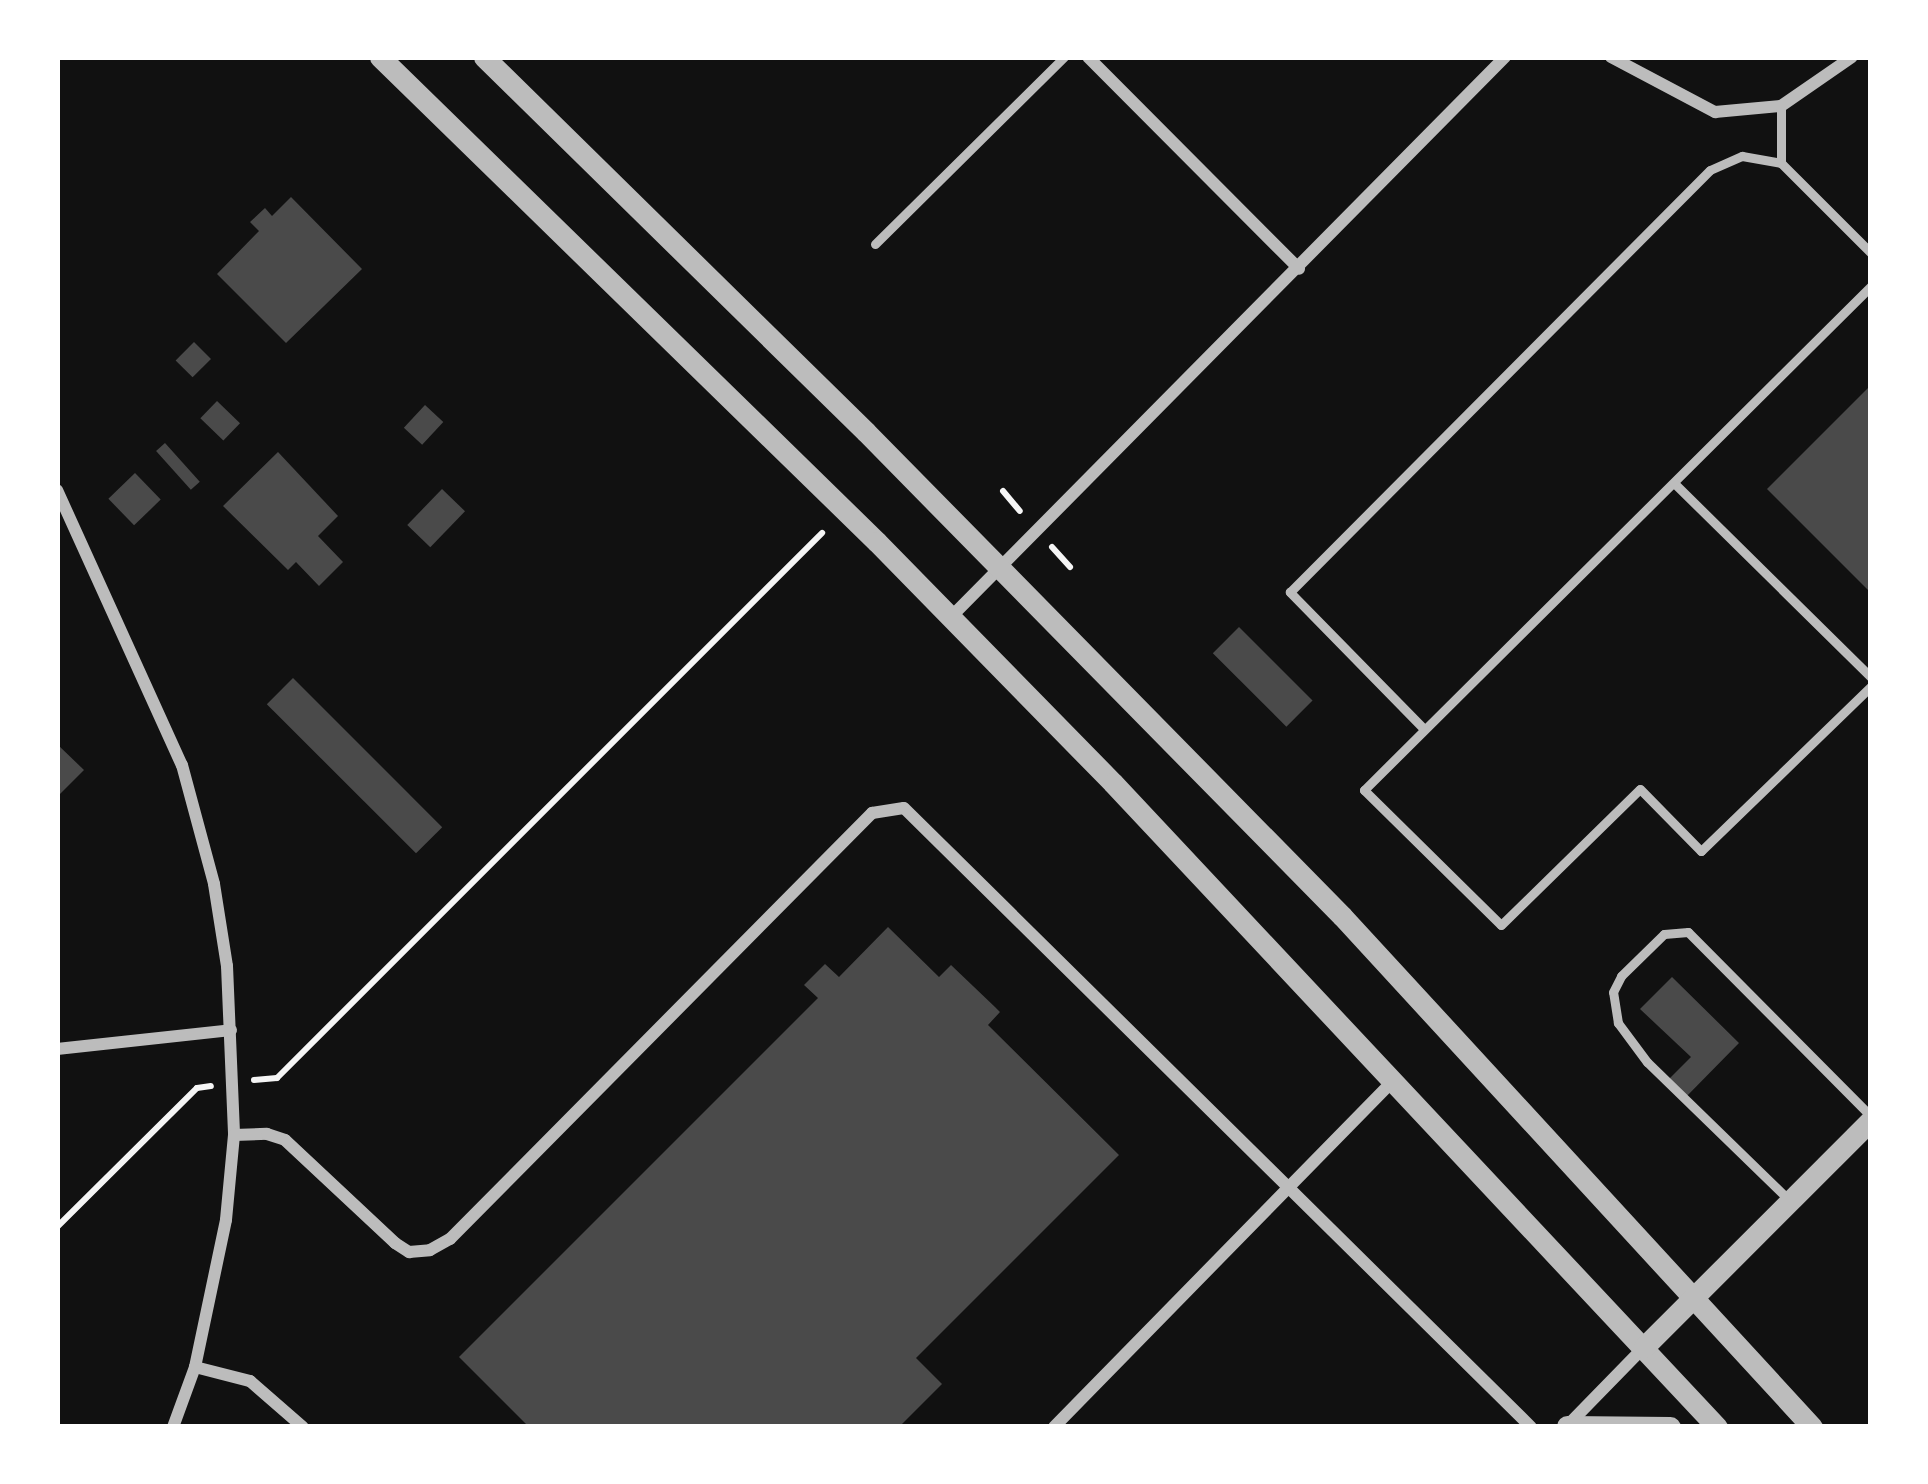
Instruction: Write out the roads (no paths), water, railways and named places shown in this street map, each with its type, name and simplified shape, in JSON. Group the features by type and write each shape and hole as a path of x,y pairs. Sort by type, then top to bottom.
{"street":[{"path":"380,57 951,617 1396,1079 1717,1427"},
{"path":"484,57 1342,916 1812,1427"},
{"path":"1088,57 1298,269"},
{"path":"951,617 1505,57"},
{"path":"1611,57 1715,112 1780,106 1852,57"},
{"path":"57,490 182,765 214,884 231,1030 234,1135 226,1220 195,1367 173,1427"},
{"path":"234,1135 267,1134 286,1140 395,1243 409,1252 430,1250 450,1239 872,813 892,807 912,814 1531,1427"},
{"path":"57,1048 231,1030"},
{"path":"1054,1427 1293,1189 1396,1079"},
{"path":"1566,1427 1871,1118"},
{"path":"195,1367 250,1381 303,1427"},
{"path":"1566,1427 1670,1427"}],"lane":[{"path":"875,244 1064,57"},
{"path":"1780,106 1781,163"},
{"path":"1424,729 1290,592 1710,170 1742,156 1781,163 1871,254"},
{"path":"1674,483 1871,681 1701,851 1640,789 1501,925 1364,790 1871,286"},
{"path":"1790,1201 1647,1062 1618,1023 1612,992 1621,976 1664,934 1688,932 1871,1118"}]}
